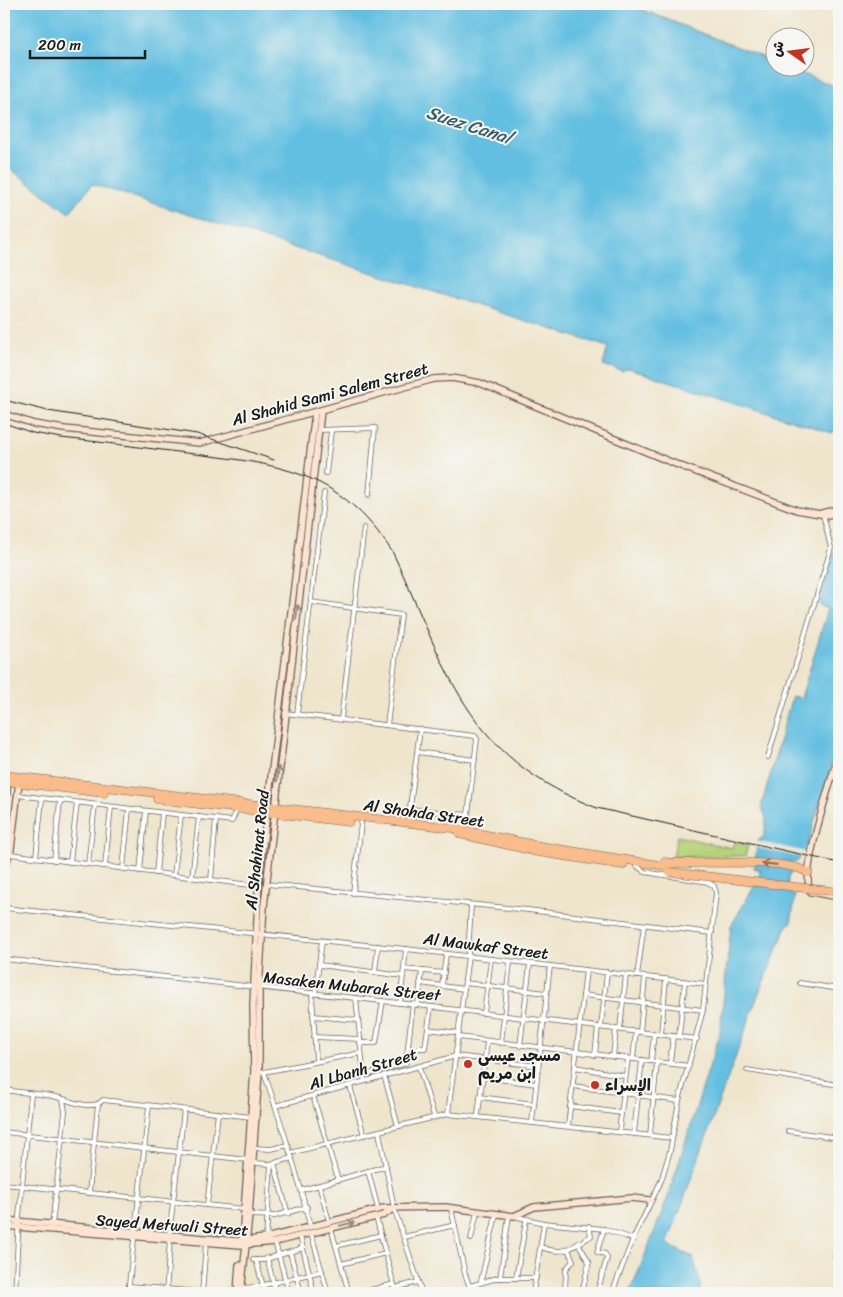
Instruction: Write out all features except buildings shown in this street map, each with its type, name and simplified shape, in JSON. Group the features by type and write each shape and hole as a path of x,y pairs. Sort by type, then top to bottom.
{"highway":[{"name":"Al Shohda Street","path":"5,779 178,799 237,809 270,810 463,830 670,870 839,887"},
{"name":"Al Shohda Street","path":"5,779 458,834 538,852 839,892"},
{"path":"605,857 624,857 693,864 747,862 807,869"}],"main road":[{"name":"Al Shahid Sami Salem Street","path":"4,414 34,424 55,428 200,443 434,379 471,380 717,480 801,511 830,515 839,513"},
{"name":"Al Shahinat Road","path":"243,1243 249,1215 256,988 267,884 270,810 280,697 319,430 318,412"},
{"name":"Al Shahinat Road","path":"260,936 257,906 258,889 285,713 297,585 318,412"},
{"name":"Al Shahid Sami Salem Street","path":"822,513 839,509"},
{"path":"282,677 289,677"},
{"path":"280,697 287,696"},
{"path":"839,753 807,869 807,886 810,892 839,897"},
{"path":"4,820 7,793 5,779"},
{"path":"4,869 10,854 19,782"},
{"path":"7,793 13,792 17,795"},
{"path":"258,889 263,895 266,894"},
{"path":"257,906 261,904 264,906"},
{"name":"Al Shahinat Road","path":"239,1291 244,1209 254,1148 261,1072 256,988"},
{"name":"Sayed Metwali Street","path":"330,1225 378,1209 451,1208 512,1216 534,1207 636,1198 650,1200"},
{"name":"Sayed Metwali Street","path":"4,1220 20,1224 134,1235 243,1243 376,1216 387,1213 394,1208"},
{"name":"Sayed Metwali Street","path":"4,1226 20,1224 52,1225 134,1235"},
{"name":"Sayed Metwali Street","path":"170,1238 206,1243 275,1242 300,1236 310,1230"}],"street":[{"path":"319,430 331,431 362,427 376,430 369,495"},
{"path":"326,473 331,431"},
{"path":"297,714 324,493"},
{"path":"768,757 831,548 822,513"},
{"path":"341,719 364,528"},
{"path":"311,602 401,615 388,725"},
{"path":"285,713 475,736 477,740 468,815 410,809"},
{"path":"408,823 420,729"},
{"path":"417,752 475,760"},
{"path":"17,795 216,819 234,820 237,809"},
{"path":"36,858 42,798"},
{"path":"54,860 60,801"},
{"path":"70,862 77,803"},
{"path":"88,864 95,805"},
{"path":"105,866 112,807"},
{"path":"123,869 129,809"},
{"path":"140,871 146,811"},
{"path":"156,873 162,813"},
{"path":"174,875 181,815"},
{"path":"192,878 199,817"},
{"path":"211,880 216,819"},
{"path":"354,893 361,823"},
{"path":"10,854 211,880 258,889"},
{"path":"612,1293 633,1239 662,1176 672,1138 679,1101 703,1010 716,894 712,884 706,881 645,872 638,866"},
{"path":"267,884 644,924 712,933"},
{"path":"448,1114 468,956 471,905"},
{"name":"Al Mawkaf Street","path":"4,908 260,936 406,949 706,984"},
{"path":"637,976 644,924"},
{"path":"316,1061 313,994 322,941"},
{"path":"375,972 378,946"},
{"path":"400,1003 406,949"},
{"path":"442,986 446,954"},
{"name":"Masaken Mubarak Street","path":"4,959 431,1006 697,1038"},
{"path":"484,1013 490,959"},
{"path":"501,1043 510,962"},
{"path":"520,1046 530,964"},
{"path":"319,965 403,976"},
{"path":"532,1122 550,966"},
{"path":"404,969 444,974"},
{"path":"568,1126 586,970"},
{"path":"418,1005 422,971"},
{"path":"595,1055 607,972"},
{"path":"614,1057 626,975"},
{"path":"633,1059 646,977"},
{"path":"661,1034 666,979"},
{"path":"680,1036 685,981"},
{"path":"465,982 546,993"},
{"path":"420,983 464,989"},
{"path":"800,983 839,989"},
{"path":"584,995 703,1010"},
{"path":"356,998 364,1082"},
{"path":"314,1037 376,1042 383,1001"},
{"path":"364,1076 406,1063 413,1004"},
{"path":"409,1048 425,1048 431,1006"},
{"path":"313,1016 358,1020"},
{"path":"428,1029 520,1046 689,1066"},
{"path":"651,1061 654,1033"},
{"path":"670,1064 673,1036"},
{"path":"478,1116 487,1041"},
{"path":"328,1293 310,1230 307,1207 302,1190 276,1106 261,1072 361,1053"},
{"path":"456,1056 538,1066"},
{"name":"Al Lbanh Street","path":"276,1106 456,1056"},
{"path":"618,1131 628,1058"},
{"path":"634,1133 642,1060"},
{"path":"650,1135 657,1062"},
{"path":"419,1066 434,1116"},
{"path":"575,1067 626,1076"},
{"path":"747,1070 839,1085"},
{"path":"380,1071 385,1076 398,1126"},
{"path":"482,1077 536,1084"},
{"path":"350,1086 364,1135"},
{"path":"572,1086 679,1101"},
{"path":"4,1090 63,1099 91,1106 98,1104 102,1100 251,1117"},
{"path":"16,1293 22,1186 31,1094"},
{"path":"313,1096 338,1180"},
{"path":"480,1097 534,1104"},
{"path":"52,1225 65,1104 63,1099"},
{"path":"89,1193 98,1104"},
{"path":"128,1293 149,1106"},
{"path":"570,1106 621,1113"},
{"path":"166,1291 173,1202 184,1110"},
{"path":"207,1205 218,1114"},
{"path":"4,1132 272,1163 327,1144 448,1114 672,1138"},
{"path":"788,1131 839,1138"},
{"path":"379,1132 394,1208 422,1293"},
{"path":"254,1148 271,1149 288,1145"},
{"path":"272,1163 288,1214"},
{"path":"266,1238 272,1163"},
{"path":"302,1190 386,1166"},
{"path":"368,1171 378,1209"},
{"path":"4,1184 244,1209"},
{"path":"319,1186 349,1293"},
{"path":"249,1215 288,1214 307,1207"},
{"path":"451,1208 472,1293"},
{"path":"472,1239 477,1212"},
{"path":"481,1281 496,1215"},
{"path":"376,1216 395,1288"},
{"path":"500,1278 512,1216 526,1221 589,1226 633,1239"},
{"path":"516,1278 526,1221"},
{"path":"533,1293 544,1223"},
{"path":"839,1223 835,1257 839,1265"},
{"path":"404,1238 455,1225"},
{"path":"541,1247 556,1252 568,1249 591,1236 589,1226"},
{"path":"597,1293 607,1258 605,1254 597,1252 604,1229"},
{"path":"336,1246 381,1235"},
{"path":"300,1236 314,1293"},
{"path":"275,1242 289,1293"},
{"path":"202,1292 206,1243"},
{"path":"578,1243 589,1264 582,1293"},
{"path":"265,1293 255,1260 303,1248"},
{"path":"565,1293 566,1267 573,1260 568,1249"},
{"path":"290,1252 301,1293"},
{"path":"341,1264 386,1253"},
{"path":"267,1258 276,1293"},
{"path":"129,1286 166,1291 239,1291 322,1271"},
{"path":"470,1286 481,1281 500,1278 536,1278"},
{"path":"358,1293 395,1288 418,1282"},
{"path":"252,1288 253,1293"},
{"path":"515,1293 526,1293"},
{"path":"769,1293 778,1293"}],"green space":[{"path":"677,836 732,848 734,842 748,845 745,856 673,857"}],"water":[{"name":"Suez Canal","path":"4,4 628,4 766,58 766,78 814,78 839,88 839,432 834,431 832,433 628,368 622,371 603,365 608,347 92,184 69,213 4,164"},
{"path":"839,537 839,739 806,849 797,862 790,862 788,870 792,871 788,877 787,891 795,896 791,923 788,924 758,995 667,1245 693,1257 701,1286 699,1293 630,1293 668,1197 720,1033 731,926 755,885 758,885 760,870 754,868 758,841 764,836 766,824 766,817 761,808 792,696 801,698 828,609 819,605"}],"pier":[{"path":"755,841 807,852 804,858 754,847"}],"railway":[{"path":"4,400 48,411 197,434 274,460"},
{"path":"4,423 33,433 61,438 249,461 277,467 328,487 351,503 372,525 393,553 446,671 465,704 488,735 516,763 552,787 597,808 839,863"}],"place":[{"name":"مسجد عيسى ابن مريم","path":"468,1064"},
{"name":"الإسراء","path":"595,1085"}]}
